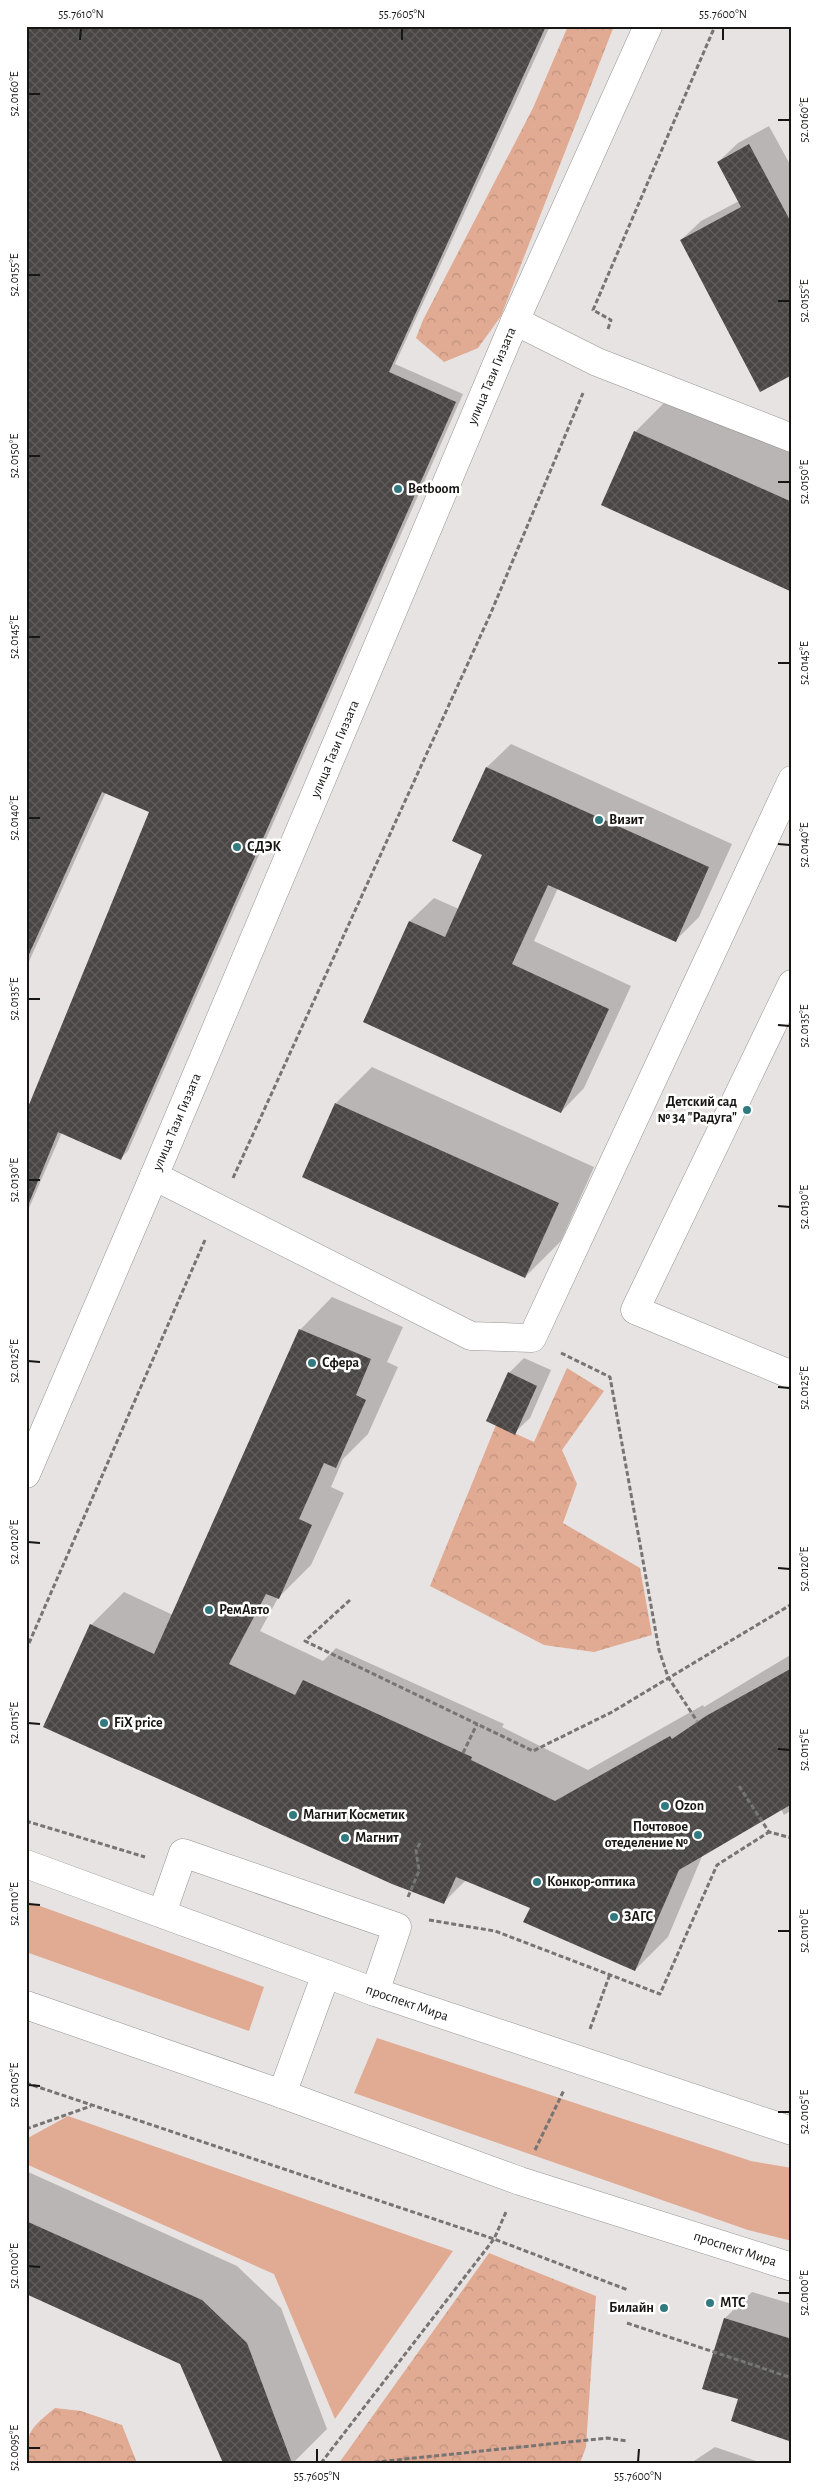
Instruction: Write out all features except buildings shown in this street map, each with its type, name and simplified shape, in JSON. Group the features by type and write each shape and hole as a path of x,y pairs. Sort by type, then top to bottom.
{"main road":[{"name":"улица Тази Гиззата","path":"26,1474 515,321 648,26"},
{"path":"515,321 596,362 792,438"},
{"path":"154,1176 471,1336 532,1338 792,780"},
{"path":"792,984 635,1310 792,1376"},
{"path":"162,1913 183,1853 397,1927 374,1992"},
{"name":"проспект Мира","path":"26,1864 374,1992 792,2131"},
{"path":"282,2094 326,1974"},
{"name":"проспект Мира","path":"26,2005 282,2094 520,2181 792,2267"}],"path":[{"path":"26,1650 220,1208 490,615 596,362 611,320 593,310 715,26"},
{"path":"532,1338 610,1377 659,1650 668,1677 697,1721"},
{"path":"350,1600 305,1641 533,1751 612,1712 792,1604"},
{"path":"463,1753 477,1724"},
{"path":"739,1786 769,1832 792,1838"},
{"path":"26,1821 178,1867"},
{"path":"419,1918 496,1931 660,1994 717,1865 769,1832"},
{"path":"404,1906 419,1871 416,1850 420,1843"},
{"path":"321,2463 494,2239 578,2061 610,1974"},
{"path":"26,2083 494,2239 628,2290"},
{"path":"26,2130 91,2106"},
{"path":"627,2323 792,2378"},
{"path":"367,2463 607,2438 627,2441"}],"green space":[{"path":"568,26 614,26 501,316 478,348 444,362 416,338 423,320 533,108"},
{"path":"567,1368 604,1391 562,1450 577,1484 563,1523 640,1568 652,1635 594,1652 544,1645 430,1586 496,1425 534,1442"},
{"path":"26,1901 264,1987 249,2031 26,1952"},
{"path":"377,2038 751,2161 792,2168 792,2241 748,2230 354,2093"},
{"path":"68,2116 453,2251 335,2419 274,2274 26,2164 26,2139"},
{"path":"489,2253 596,2296 586,2447 580,2463 339,2463"},
{"path":"55,2408 81,2411 122,2425 137,2463 26,2463 27,2444 32,2431"}],"place":[{"name":"Betboom","path":"398,489"},
{"name":"Визит","path":"599,820"},
{"name":"СДЭК","path":"237,847"},
{"name":"Детский сад № 34 \"Радуга\"","path":"747,1110"},
{"name":"Сфера","path":"312,1363"},
{"name":"РемАвто","path":"209,1610"},
{"name":"FiX price","path":"104,1723"},
{"name":"Ozon","path":"665,1806"},
{"name":"Магнит Косметик","path":"293,1815"},
{"name":"Почтовое отеделение №","path":"698,1835"},
{"name":"Магнит","path":"345,1838"},
{"name":"Конкор-оптика","path":"537,1882"},
{"name":"ЗАГС","path":"614,1917"},
{"name":"МТС","path":"710,2303"},
{"name":"Билайн","path":"664,2308"}]}
